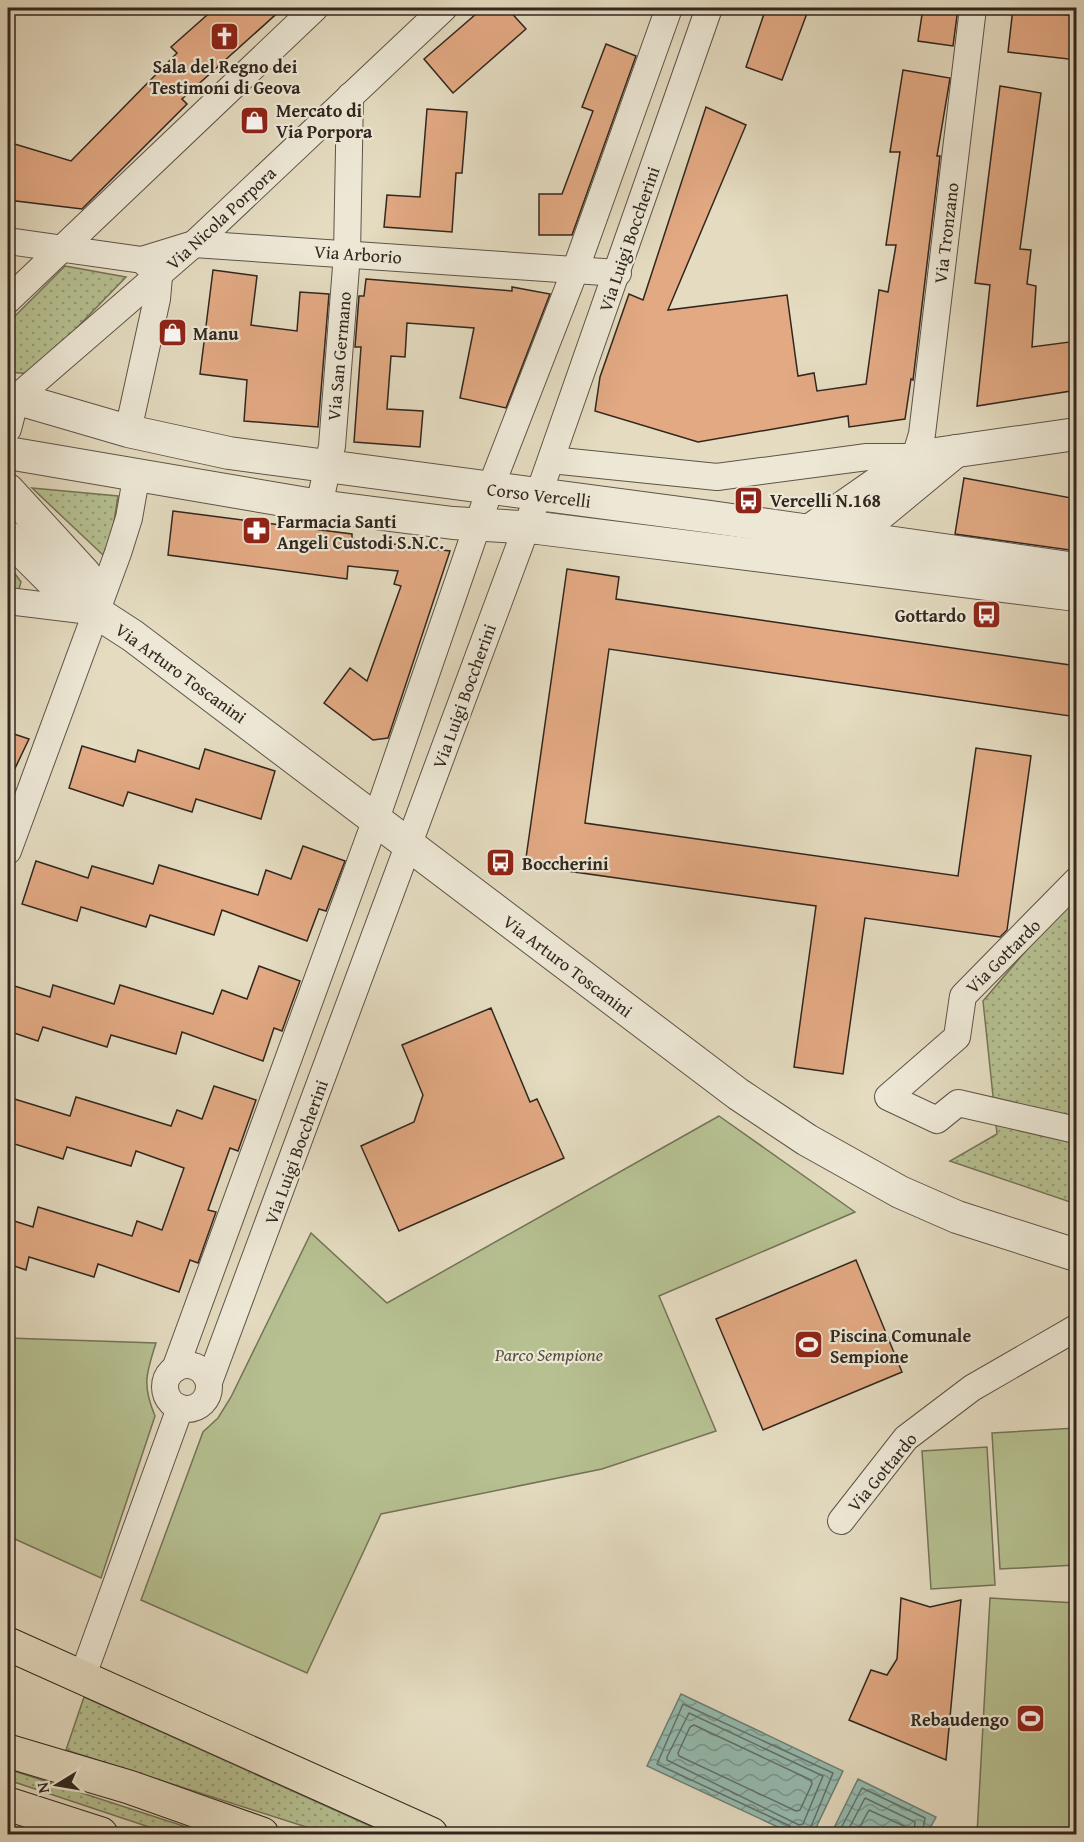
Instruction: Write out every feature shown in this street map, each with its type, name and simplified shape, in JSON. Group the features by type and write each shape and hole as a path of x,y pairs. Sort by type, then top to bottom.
{"main road":[{"path":"8,1644 431,1834"},
{"path":"8,1751 129,1787 262,1834"},
{"path":"8,1804 101,1834"}],"street":[{"path":"8,300 315,8"},
{"name":"Via Nicola Porpora","path":"12,397 150,268 194,244 444,8"},
{"path":"175,1369 192,1366 203,1371 209,1382 208,1395 200,1406 194,1409 180,1408 170,1400 165,1387 170,1374 175,1369 376,819 490,489 576,268 669,8"},
{"name":"Via Luigi Boccherini","path":"209,1382 538,496 709,8"},
{"name":"Via Tronzano","path":"915,457 922,434 973,8"},
{"name":"Via San Germano","path":"319,506 332,446 348,254 350,96"},
{"path":"8,241 61,249 150,268 157,299 128,431"},
{"name":"Via Arborio","path":"194,244 576,268 618,273"},
{"path":"8,429 12,397"},
{"name":"Corso Vercelli","path":"12,397 128,431 229,453 1077,569"},
{"path":"809,531 915,457 1077,434"},
{"path":"834,565 852,537 956,451"},
{"name":"Corso Vercelli","path":"8,453 319,506 477,525 526,527 1077,595"},
{"name":"Corso Vercelli","path":"551,460 708,477 740,476 877,456 915,457"},
{"path":"8,851 126,529 136,473"},
{"name":"Via Arturo Toscanini","path":"8,490 84,573 92,585 96,612"},
{"name":"Via Arturo Toscanini","path":"8,537 72,601 96,612 158,655 738,1094 807,1140 900,1192 957,1217 1022,1240 1077,1255"},
{"path":"8,601 96,612"},
{"name":"Via Gottardo","path":"1077,881 963,996 957,1037 888,1097 937,1120 958,1103 1077,1130"},
{"name":"Via Gottardo","path":"841,1521 906,1438 972,1388 1077,1328"},
{"path":"82,1678 180,1408"}],"green space":[{"path":"65,266 126,277 32,374 8,372 8,323"},
{"path":"32,488 118,496 112,534 103,555"},
{"path":"8,564 21,582 18,592 8,592"},
{"path":"1076,892 1076,1204 950,1161 997,1134 983,1001"},
{"name":"Parco Sempione","path":"719,1116 855,1212 659,1296 716,1431 602,1469 381,1514 307,1673 141,1600 203,1432 218,1418 231,1397 311,1233 387,1303"},
{"path":"8,1338 156,1343 147,1380 148,1396 155,1416 101,1578 8,1536"},
{"path":"1076,1428 1076,1565 1000,1569 992,1433"},
{"path":"987,1447 995,1585 931,1589 922,1451"},
{"name":"Rebaudengo","path":"990,1598 1076,1603 1076,1834 977,1834"},
{"path":"84,1697 388,1834 328,1834 66,1750"},
{"path":"8,1769 208,1834 170,1834 8,1780"}],"water":[{"path":"681,1694 843,1771 813,1834 793,1834 647,1766"},
{"path":"858,1779 936,1817 927,1834 831,1834"}],"building":[{"path":"215,8 283,8 182,99 187,104 82,209 8,200 8,142 71,161 177,53 171,47"},
{"path":"483,8 507,8 526,29 453,93 424,59"},
{"path":"766,8 809,8 782,80 746,67"},
{"path":"923,8 958,8 953,46 918,41"},
{"path":"1013,8 1077,16 1077,60 1008,52"},
{"path":"606,44 636,56 572,235 539,235 539,194 562,194 593,111 582,107"},
{"path":"903,70 950,78 937,156 940,156 913,380 911,379 905,419 849,427 848,416 698,442 595,411 600,377 629,294 643,300 706,107 746,125 668,310 787,295 798,376 814,373 817,391 866,384 879,290 888,292 896,245 886,245 900,152 890,152"},
{"path":"1000,86 1041,93 1020,249 1031,250 1027,284 1036,286 1032,347 1077,341 1077,390 977,406 990,285 975,283"},
{"path":"427,109 467,112 462,173 456,173 452,232 384,227 387,195 420,197"},
{"path":"213,270 257,276 251,325 297,331 300,292 329,294 318,427 244,421 247,380 200,374"},
{"path":"366,279 512,291 512,287 550,294 506,408 460,398 474,328 407,323 405,357 391,356 387,409 423,411 420,447 354,442 361,347 355,347 359,296 364,296"},
{"path":"964,478 1077,499 1077,551 955,534"},
{"path":"173,511 352,534 352,539 450,551 388,738 373,740 324,703 350,668 367,681 401,586 394,584 398,571 348,566 347,579 168,555"},
{"path":"567,569 619,577 616,599 1077,666 1077,717 609,649 585,823 958,876 976,748 1031,756 1007,930 1000,937 865,918 843,1074 794,1067 816,906 525,865"},
{"path":"8,732 29,739 8,783"},
{"path":"82,746 135,762 138,750 199,769 205,749 275,771 261,819 196,799 192,812 128,792 123,806 69,788"},
{"path":"303,846 345,861 326,911 319,909 307,941 222,910 214,935 150,915 146,927 81,907 77,921 22,904 36,861 88,878 92,866 153,884 159,865 258,895 266,870 291,879"},
{"path":"259,966 300,981 282,1031 274,1028 263,1061 182,1032 176,1054 111,1035 107,1047 43,1027 38,1041 8,1031 8,984 50,997 53,985 114,1004 120,985 213,1014 222,990 247,999"},
{"path":"491,1008 530,1102 537,1099 564,1158 399,1231 361,1146 414,1122 423,1095 402,1045"},
{"path":"214,1086 256,1100 238,1151 230,1148 208,1210 216,1212 198,1263 190,1260 179,1292 98,1264 94,1277 29,1257 26,1270 8,1264 8,1219 33,1227 38,1207 132,1236 137,1221 162,1230 184,1168 136,1151 131,1166 67,1147 63,1159 8,1142 8,1097 70,1116 76,1097 171,1126 177,1110 202,1119"},
{"name":"Piscina Comunale Sempione","path":"856,1260 902,1372 763,1430 716,1319"},
{"path":"901,1598 930,1607 961,1600 946,1760 849,1720 871,1670 887,1675 897,1659"}],"place":[{"name":"Sala del Regno dei Testimoni di Geova","path":"225,37"},
{"name":"Mercato di Via Porpora","path":"255,120"},
{"name":"Manu","path":"172,333"},
{"name":"Vercelli N.168","path":"749,500"},
{"name":"Farmacia Santi Angeli Custodi S.N.C.","path":"256,531"},
{"name":"Gottardo","path":"987,615"},
{"name":"Boccherini","path":"501,863"},
{"name":"Piscina Comunale Sempione","path":"809,1345"},
{"name":"Rebaudengo","path":"1030,1719"}]}
